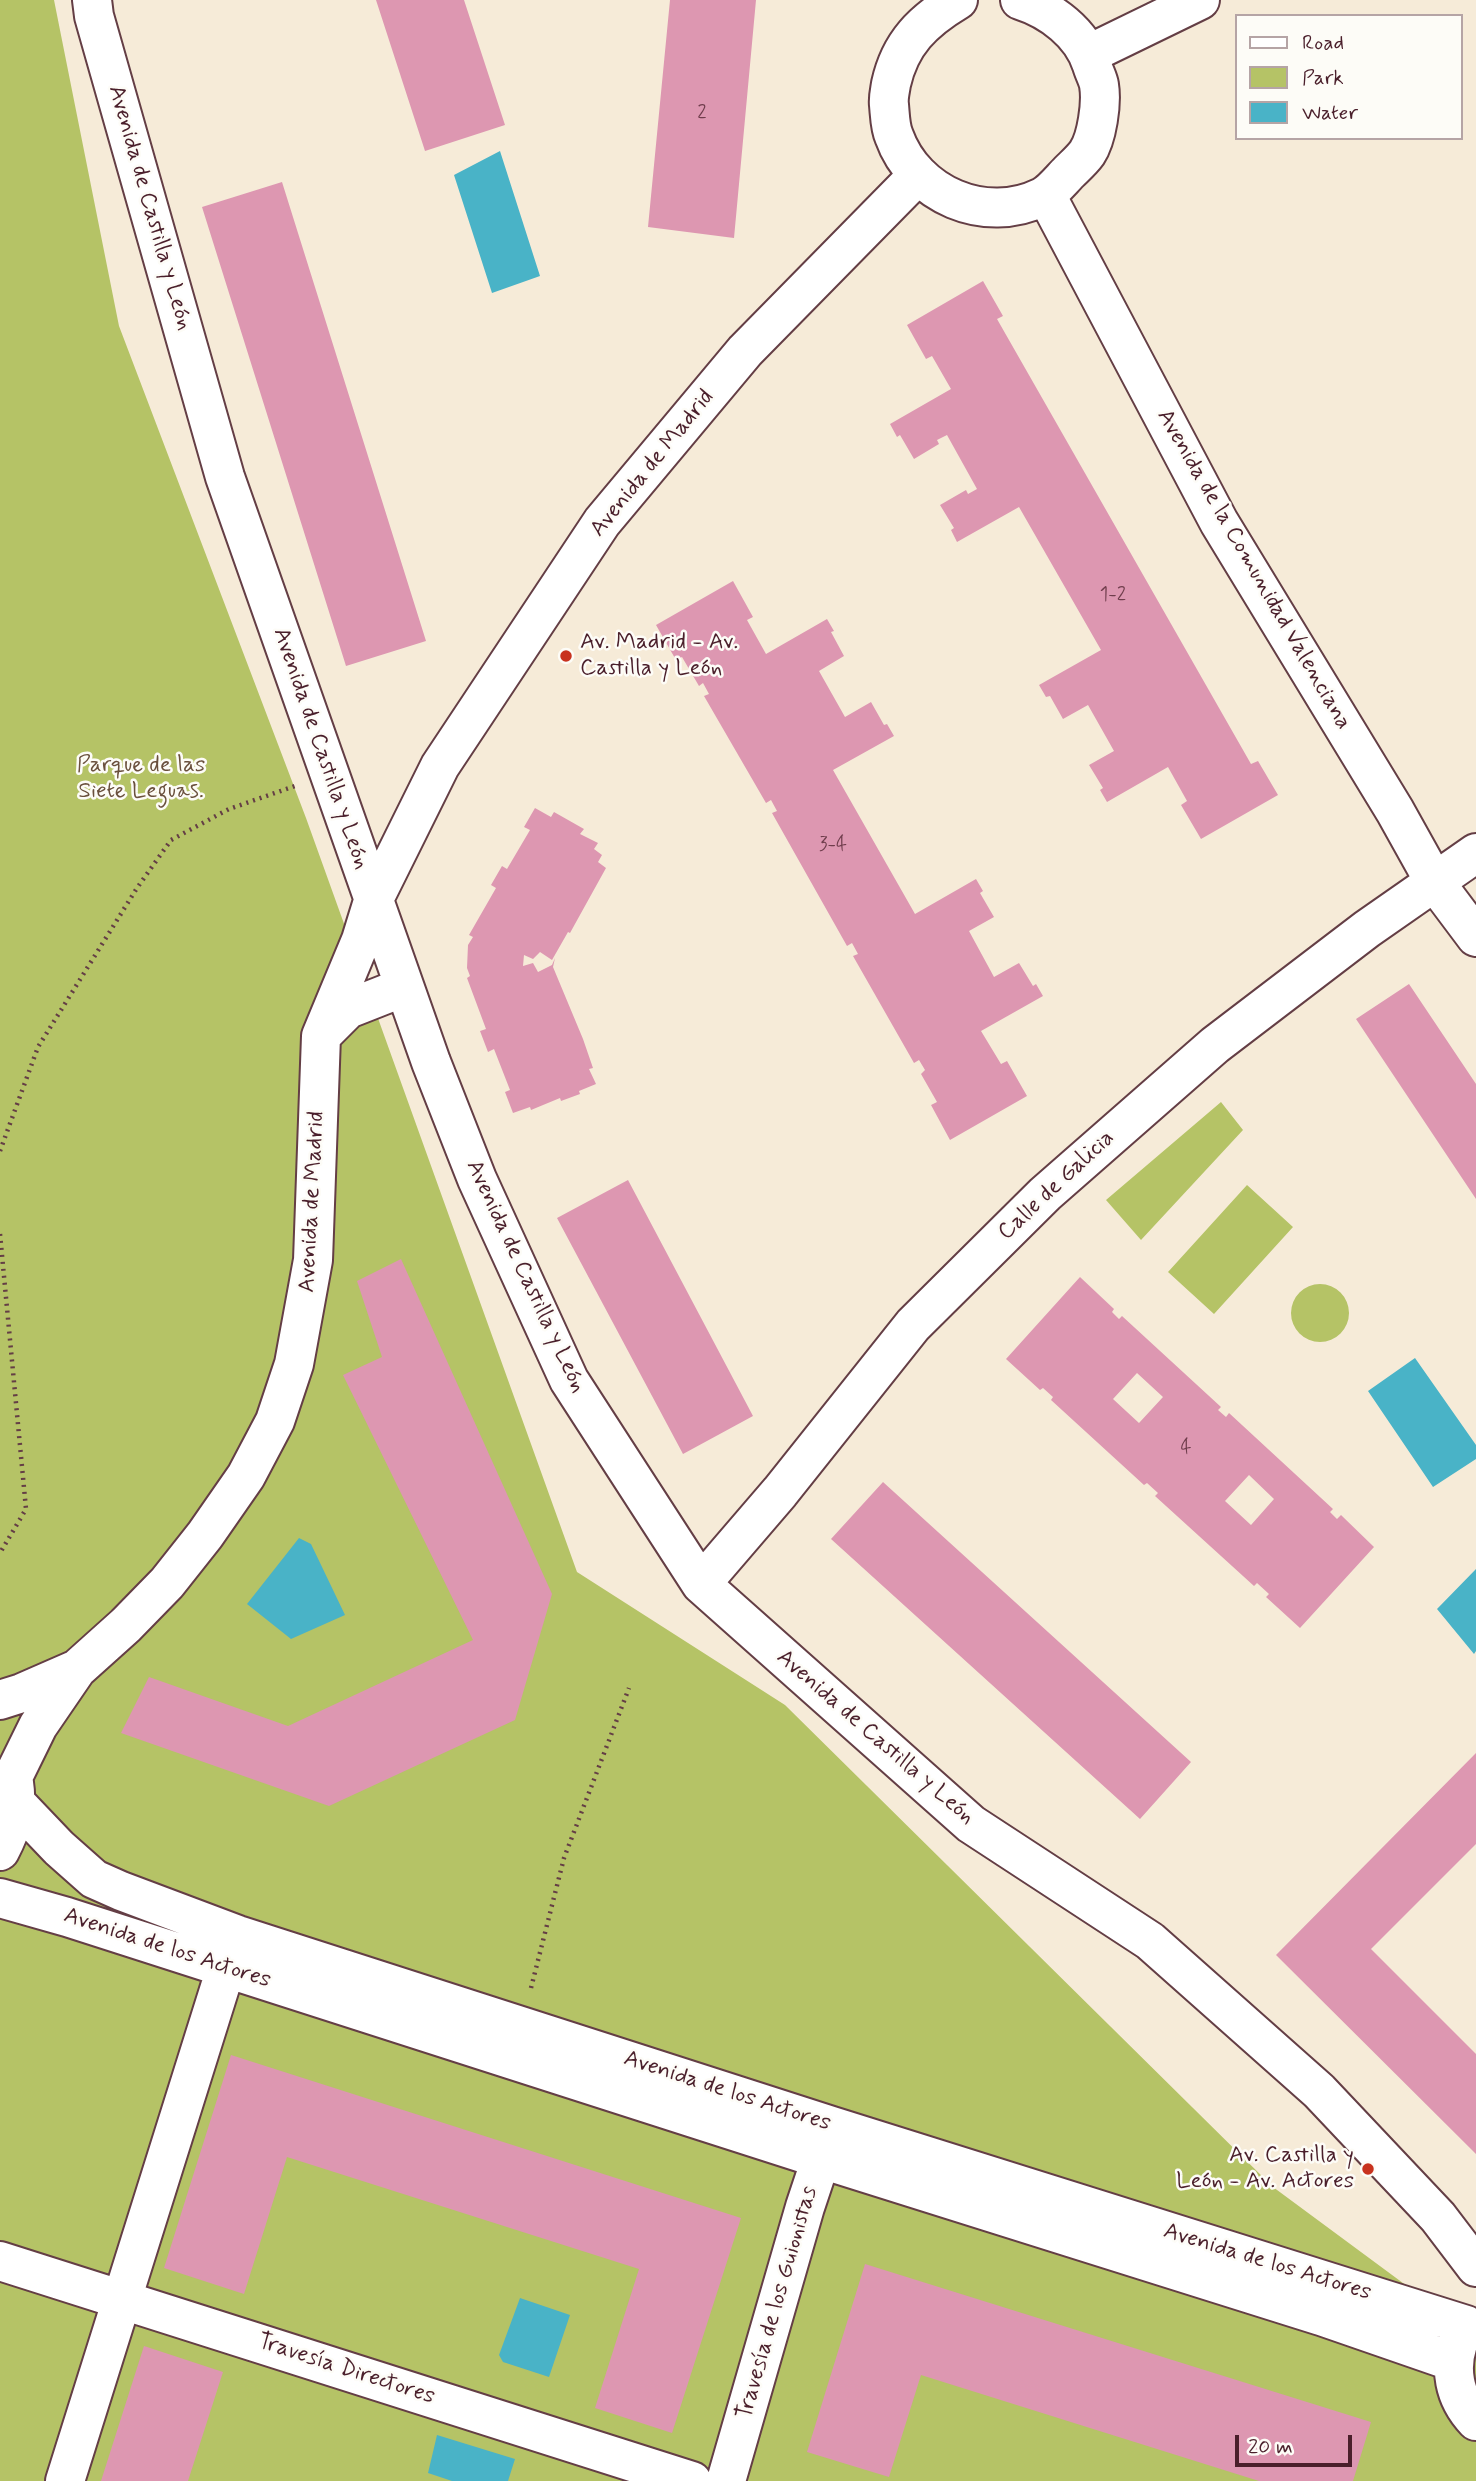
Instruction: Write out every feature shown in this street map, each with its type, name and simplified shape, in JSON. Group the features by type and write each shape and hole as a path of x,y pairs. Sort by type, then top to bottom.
{"street":[{"name":"Avenida de Castilla y León","path":"92,0 94,16 225,477 373,901 477,1180 569,1380 701,1584 971,1824 1150,1941 1319,2091 1438,2217 1476,2267"},
{"path":"958,0 935,13 913,35 895,65 888,100 893,135 905,159 918,176 944,196 977,207 1010,207 1046,195 1088,152 1098,119 1099,86 1089,54 1058,17 1020,0"},
{"path":"1089,54 1200,0"},
{"name":"Avenida de Madrid","path":"0,1851 10,1832 10,1777 38,1726 77,1669 134,1617 198,1545 246,1476 275,1421 294,1364 313,1260 321,1036 361,940 373,901 440,766 602,523 745,351 918,176"},
{"name":"Avenida de la Comunidad Valenciana","path":"1046,195 1219,522 1395,811 1434,881 1476,937"},
{"name":"Calle de Galicia","path":"701,1584 780,1492 913,1325 1045,1194 1215,1045 1367,929 1476,853"},
{"path":"321,1036 348,1009 404,987"},
{"name":"Avenida de Madrid","path":"0,1700 77,1669"},
{"name":"Avenida de los Actores","path":"10,1777 59,1848 94,1879 121,1891 238,1934 521,2026 827,2143 1454,2362"},
{"name":"Avenida de los Actores","path":"0,1898 226,1968 827,2143 1471,2319"},
{"path":"65,2481 226,1968"},
{"name":"Travesía de los Guionistas","path":"726,2481 804,2207 827,2143"},
{"name":"Travesía Directores","path":"0,2261 692,2481"},
{"path":"1471,2319 1454,2352 1453,2376 1460,2399 1476,2421"}],"path":[{"path":"0,1151 38,1047 137,888 171,840 229,808 271,794"},
{"path":"0,1234 26,1509 0,1553"},
{"path":"521,2026 564,1858 629,1688"}],"green space":[{"name":"Parque de las Siete Leguas.","path":"0,0 54,0 119,326 306,818 577,1572 785,1705 1273,2187 1476,2337 1476,2481 0,2481"},
{"path":"1221,1102 1243,1130 1141,1240 1106,1200"},
{"path":"1247,1185 1293,1227 1214,1314 1168,1272"},
{"path":"1320,1284 1331,1286 1344,1297 1349,1313 1347,1324 1336,1337 1320,1342 1309,1340 1296,1329 1291,1313 1293,1302 1304,1289"}],"water":[{"path":"500,151 540,276 492,293 454,175"},
{"path":"1415,1358 1476,1445 1476,1459 1433,1487 1368,1391"},
{"path":"299,1538 311,1544 345,1615 291,1639 247,1604"},
{"path":"1476,1569 1476,1651 1474,1654 1437,1609"},
{"path":"520,2298 570,2315 549,2377 503,2362 499,2355"},
{"path":"437,2435 515,2459 508,2481 452,2481 428,2473"}],"building":[{"path":"376,0 464,0 505,125 425,151"},
{"path":"670,0 756,0 734,238 648,227"},
{"path":"282,182 426,641 346,666 202,207"},
{"path":"983,281 1003,316 997,319 1251,764 1258,761 1278,795 1201,839 1181,805 1187,801 1168,767 1107,802 1100,790 1103,788 1089,765 1114,751 1088,705 1063,719 1050,696 1046,697 1039,685 1101,650 1019,507 957,542 951,530 954,528 940,505 966,490 968,494 977,489 947,435 937,440 939,444 914,459 890,424 951,389 932,356 926,359 907,325"},
{"path":"733,581 753,617 747,620 766,654 827,619 844,656 819,671 845,717 871,702 884,725 887,724 894,736 833,770 915,914 976,879 983,891 980,893 994,917 969,931 994,977 1019,963 1033,986 1036,984 1043,996 981,1031 1001,1064 1007,1061 1027,1096 950,1140 931,1105 937,1102 921,1074 925,1070 919,1060 914,1063 853,956 858,954 852,943 847,946 772,813 777,811 771,800 766,803 704,696 709,694 703,683 699,686 682,657 676,660 656,625"},
{"path":"535,808 551,817 554,812 584,829 580,834 598,843 594,849 602,855 598,862 606,868 552,960 540,952 533,959 524,955 523,966 533,963 538,972 552,965 555,958 553,967 583,1039 593,1068 589,1069 596,1084 561,1101 560,1098 531,1110 530,1107 513,1113 505,1092 510,1090 494,1049 488,1052 480,1031 486,1029 467,978 470,976 467,968 468,945 473,937 469,935 496,888 491,885 502,866 507,869 530,830 524,827"},
{"path":"1409,984 1476,1084 1476,1199 1356,1019"},
{"path":"628,1180 753,1416 683,1454 557,1218"},
{"path":"401,1259 552,1594 515,1720 329,1806 121,1733 149,1677 288,1726 473,1640 343,1375 382,1357 357,1281"},
{"path":"1080,1277 1114,1309 1112,1312 1119,1319 1122,1316 1221,1407 1218,1410 1226,1417 1229,1413 1333,1509 1330,1512 1337,1519 1341,1515 1374,1547 1300,1628 1266,1597 1269,1594 1257,1583 1254,1586 1155,1496 1158,1493 1147,1483 1144,1485 1051,1400 1053,1397 1043,1388 1040,1390 1006,1359","holes":["1137,1373 1163,1397 1139,1423 1113,1399","1249,1475 1274,1499 1251,1525 1225,1501"]},
{"path":"883,1482 1191,1762 1140,1819 831,1539"},
{"path":"1476,1753 1476,1844 1371,1949 1476,2054 1476,2154 1276,1955"},
{"path":"231,2055 741,2218 672,2433 595,2408 639,2269 287,2157 244,2294 164,2268"},
{"path":"865,2264 1371,2422 1353,2481 1259,2481 921,2375 889,2477 807,2452"},
{"path":"144,2346 223,2372 188,2481 101,2481"}],"place":[{"name":"Av. Madrid - Av. Castilla y León","path":"566,656"},
{"name":"Av. Castilla y León - Av. Actores","path":"1368,2169"}]}
